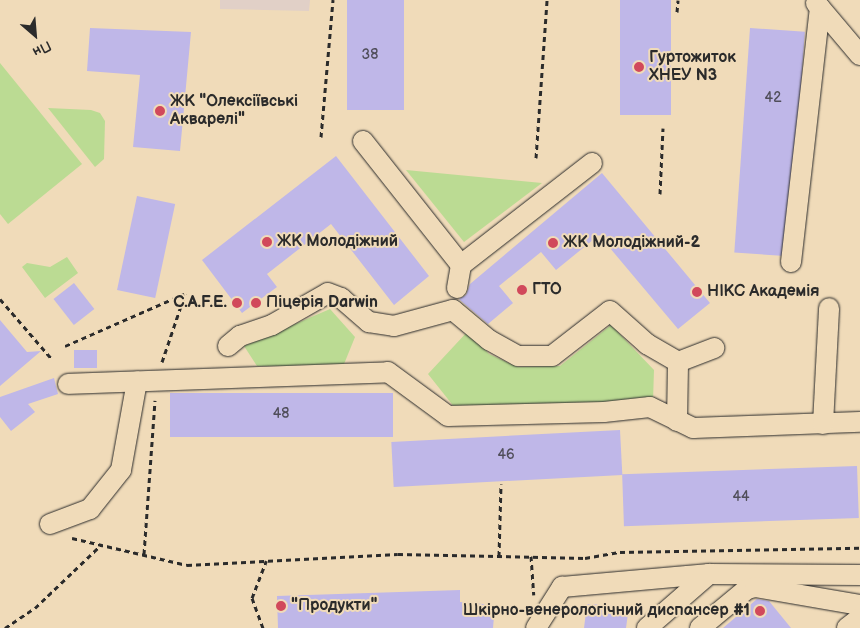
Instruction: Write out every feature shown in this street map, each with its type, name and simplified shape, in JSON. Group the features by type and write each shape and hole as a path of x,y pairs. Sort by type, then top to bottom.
{"street":[{"path":"817,4 860,54"},
{"path":"791,262 817,4"},
{"path":"363,141 461,265"},
{"path":"457,288 461,265 592,163"},
{"path":"228,346 240,336 272,325 328,294 341,298 370,322 394,326 453,309 489,340 518,356 552,356 610,311 647,344 678,362"},
{"path":"823,424 829,308"},
{"path":"678,362 714,348"},
{"path":"677,421 678,362"},
{"path":"68,384 388,372 448,416 604,412 650,407 693,428 860,422"},
{"path":"58,530 90,510 120,470 147,380"},
{"path":"536,628 562,587 709,574 860,575"},
{"path":"647,628 709,574"},
{"path":"700,628 747,589 755,587 860,605"},
{"path":"847,628 860,618"}],"path":[{"path":"321,137 333,0"},
{"path":"536,158 547,0"},
{"path":"677,12 678,0"},
{"path":"660,194 663,128"},
{"path":"65,346 184,294 147,380 144,554"},
{"path":"0,299 51,358"},
{"path":"499,556 501,484"},
{"path":"58,530 102,545 187,564 398,554 585,558 620,552 860,548"},
{"path":"5,628 35,608 102,545"},
{"path":"530,556 534,605"},
{"path":"264,628 252,598 266,560"}],"shaded area":[{"path":"220,0 310,0 309,11 220,9"}],"green space":[{"path":"0,63 82,164 8,224 0,214"},
{"path":"48,108 91,110 100,113 105,121 104,159 95,167"},
{"path":"406,170 542,183 464,242"},
{"path":"67,257 78,273 45,298 22,267 27,263 50,267"},
{"path":"330,309 355,337 342,369 257,366 244,346"},
{"path":"611,325 654,370 653,401 455,408 428,374 468,331 489,354 518,367 560,366"}],"building":[{"path":"347,0 404,0 404,110 347,110"},
{"name":"Гуртожиток ХНЕУ N3","path":"620,0 671,0 671,115 620,115"},
{"name":"ЖК \"Олексіївські Акварелі\"","path":"90,28 191,32 180,151 133,147 140,75 87,71"},
{"path":"750,28 805,32 789,256 734,252"},
{"name":"ЖК Молодіжний","path":"336,156 429,276 394,305 331,224 267,274 277,287 242,313 202,260"},
{"name":"ЖК Молодіжний-2","path":"602,173 710,303 678,329 599,235 556,270 541,252 499,286 513,303 488,324 459,299 466,295 470,284"},
{"path":"137,196 175,204 155,298 117,290"},
{"path":"74,283 94,309 74,325 54,299"},
{"path":"0,320 27,352 41,351 0,386"},
{"path":"74,350 97,350 97,368 74,368"},
{"path":"54,378 58,394 28,404 35,412 11,431 0,417 0,397"},
{"path":"170,393 393,393 393,437 170,437"},
{"path":"620,430 622,475 394,487 391,442"},
{"path":"857,466 859,518 624,526 622,474"},
{"path":"460,590 460,602 495,605 493,628 278,628 277,596"},
{"name":"Шкірно-венерологічний диспансер #1","path":"757,599 769,601 791,628 723,628"},
{"path":"587,604 629,606 626,628 584,628"}],"place":[{"name":"Гуртожиток ХНЕУ N3","path":"639,67"},
{"name":"ЖК \"Олексіївські Акварелі\"","path":"160,111"},
{"name":"ЖК Молодіжний","path":"267,242"},
{"name":"ЖК Молодіжний-2","path":"553,243"},
{"name":"ГТО","path":"522,290"},
{"name":"НІКС Академія","path":"697,292"},
{"name":"C.A.F.E.","path":"237,303"},
{"name":"Піцерія Darwin","path":"256,303"},
{"name":"\"Продукти\"","path":"281,606"},
{"name":"Шкірно-венерологічний диспансер #1","path":"760,611"}]}
